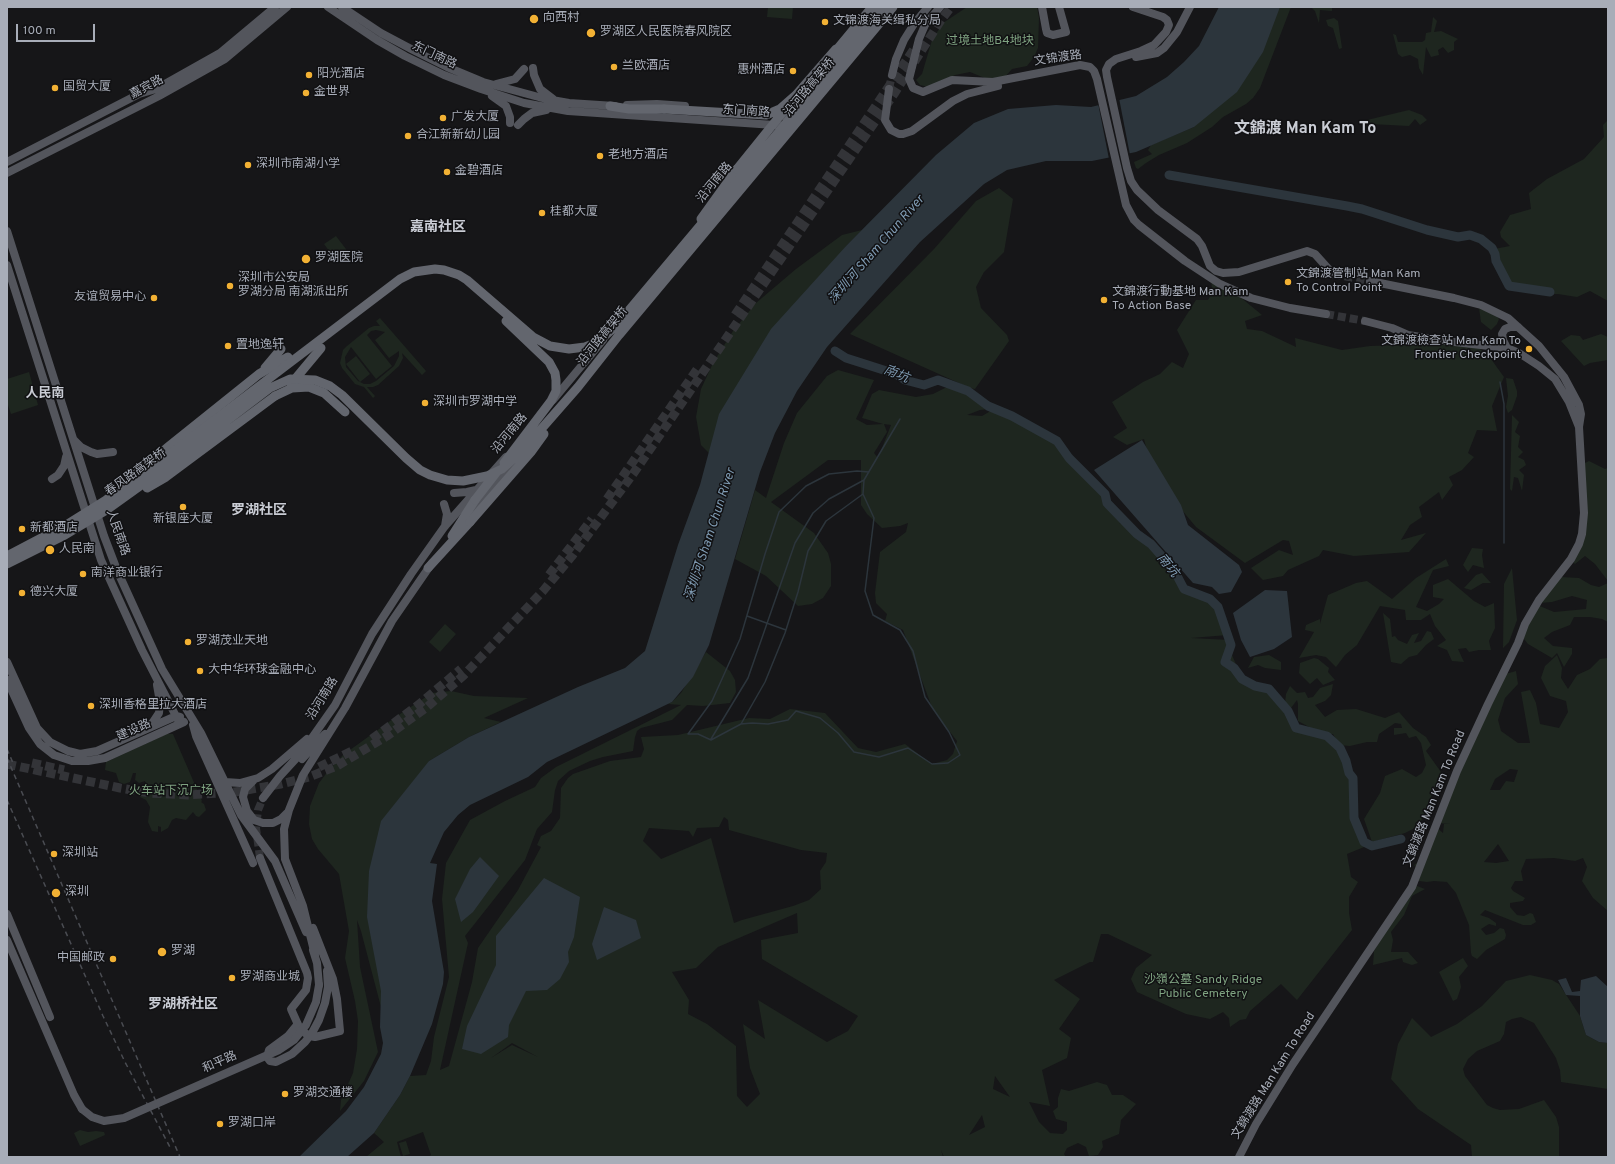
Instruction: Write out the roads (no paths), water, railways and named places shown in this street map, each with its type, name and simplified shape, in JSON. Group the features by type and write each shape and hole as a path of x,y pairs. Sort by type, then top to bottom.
{"highway":[{"path":"697,225 737,169 796,95 872,7"},
{"name":"沿河路高架桥","path":"267,385 407,275 424,270 444,270 459,275 533,337 550,346 569,349 585,347 598,342 615,327 777,130 882,7"},
{"name":"沿河路高架桥","path":"267,385 297,378 322,382 342,395 417,467 439,478 455,481 472,480 487,476 508,464 522,451 578,387 893,7"},
{"path":"777,130 836,49"},
{"path":"610,106 766,115 780,109 796,95"},
{"path":"451,537 474,500 551,401 556,391 555,373 549,362 477,289"},
{"path":"267,385 291,384 321,348"},
{"path":"267,385 281,349"},
{"path":"267,385 288,357"},
{"path":"267,385 292,388 300,386 309,387 324,393 345,412"},
{"name":"春风路高架桥","path":"7,556 66,525 106,500 267,385"},
{"name":"春风路高架桥","path":"7,564 65,535 105,511 158,473 267,385"},
{"path":"428,568 531,452 578,387"}],"main road":[{"name":"嘉宾路","path":"7,162 139,94 156,89 220,53 275,7"},
{"name":"嘉宾路","path":"7,173 159,96 225,59 287,7"},
{"name":"东门南路","path":"328,7 350,23 405,56 444,75 524,103 610,106 657,104 731,109 786,115 793,118 800,125"},
{"name":"东门南路","path":"342,7 413,50 447,67 492,84 555,104 605,114 777,130 800,125"},
{"name":"沿河南路","path":"345,708 313,748 264,798 320,728 343,692 372,634 445,526 564,388 697,225 777,130 786,115 877,7"},
{"name":"沿河南路","path":"303,906 285,859 284,829 289,810 297,786 345,708 392,621 451,537 594,370 898,7"},
{"path":"892,75 896,59 904,40 914,24 928,7"},
{"name":"文锦渡路","path":"940,7 925,25 919,39 909,79 911,85 916,90 926,91 952,80 993,82 1084,65 1094,70 1100,91"},
{"name":"文锦渡路","path":"1042,7 1046,29 1049,34 1053,35 1066,32 1059,7"},
{"path":"1133,7 1165,18 1168,22 1168,28 1154,45 1116,59 1109,64 1106,73 1127,168 1131,181 1137,190 1158,210 1197,239 1202,246 1210,266 1216,271 1223,273 1239,272 1307,251 1315,254 1333,274"},
{"path":"1110,89 1110,74 1115,64 1126,59 1157,53 1164,48 1177,32 1190,7"},
{"path":"481,89 506,106 514,124 532,113 555,104 540,89 534,75 533,68"},
{"path":"492,84 515,79 524,69"},
{"name":"文锦渡路","path":"889,89 885,120 891,130 898,134 912,132 953,101 967,94 992,87 1081,70 1086,71 1093,76 1100,91"},
{"path":"1100,91 1126,205 1134,220 1147,232 1208,278 1251,298 1290,308 1326,314"},
{"name":"人民南路","path":"7,231 112,559 152,651 201,733 235,804"},
{"name":"人民南路","path":"7,265 101,560 142,650 178,720"},
{"name":"文錦渡路 Man Kam To Road","path":"1239,1157 1256,1124 1293,1064 1412,887 1458,771 1488,704 1518,643 1525,624 1540,600 1571,559 1579,544 1582,534 1584,513 1579,427 1581,414 1579,405 1568,383 1540,346 1508,318 1481,305 1420,290 1370,281"},
{"name":"文錦渡路 Man Kam To Road","path":"1365,321 1392,328 1408,335 1507,348 1519,353 1555,380 1569,402 1579,427"},
{"path":"1507,348 1502,334 1510,326 1518,326"},
{"path":"74,440 80,447 97,454 113,452"},
{"path":"52,479 58,475 64,466 66,452"},
{"path":"454,493 477,490"},
{"path":"444,504 447,514 445,526"},
{"name":"建设路","path":"7,662 37,728 50,742 68,751 89,753 106,748 141,732 178,720 191,718"},
{"path":"141,732 153,722 159,713 160,702 154,674"},
{"name":"建设路","path":"7,680 29,728 40,744 54,755 72,761 88,761 105,758 178,720"},
{"path":"191,718 196,736 253,863"},
{"path":"289,810 281,819 273,823 263,823 254,820 247,811 243,797 245,789 253,781 272,769 320,728"},
{"path":"225,782 240,783 253,781"},
{"name":"和平路","path":"7,940 74,1095 82,1109 87,1114 98,1120 104,1121 124,1118 270,1054 286,1045 301,1032 308,1021 316,1002 319,985 315,955 275,861 243,818 235,804"},
{"path":"260,858 307,973 308,978 306,990 291,1008 297,1025 304,1034 309,1036 321,1037 340,1031 339,1010 334,986 321,947 303,906 275,861"},
{"path":"303,906 315,955"},
{"path":"7,914 50,1017"},
{"path":"297,1025 288,1036 269,1050 267,1057 270,1061 276,1062 299,1049 309,1036 322,1013 327,994 327,972 321,947"}],"water":[{"name":"深圳河 Sham Chun River","path":"1219,7 1280,7 1263,52 1237,92 1194,127 1136,152 1092,161 1046,161 1007,170 984,184 920,242 827,347 797,391 775,433 760,472 709,645 693,677 672,702 547,762 528,777 470,805 458,815 444,832 430,863 437,864 432,901 444,972 443,984 432,1024 410,1076 400,1095 374,1133 347,1157 299,1157 346,1111 364,1087 381,1054 383,1043 380,1027 381,991 367,917 369,871 381,821 429,761 469,737 578,687 625,668 645,651 678,545 700,485 719,414 771,329 847,245 936,155 974,123 1008,109 1056,105 1091,107 1136,96 1167,77 1199,46"},
{"path":"1142,440 1181,505 1188,525 1239,565 1242,572 1231,592 1219,594 1212,587 1193,583 1094,470"},
{"path":"1265,590 1287,591 1292,637 1274,649 1250,657 1241,640 1233,613"},
{"path":"480,857 499,876 473,912 461,922 455,899 470,869"},
{"path":"544,878 580,897 574,937 568,952 569,962 560,979 547,990 526,991 509,1025 508,1037 481,1054 462,1049 467,1026 496,965 496,936"},
{"path":"604,907 636,920 641,938 597,960 592,944"},
{"path":"1596,976 1608,987 1608,1043 1599,1042 1586,1035 1580,1016 1580,996 1566,995 1558,980 1566,978 1572,992 1580,991 1581,980"}],"waterway":[{"path":"1169,175 1347,206 1362,209 1427,230 1458,237 1470,235 1481,239 1492,248 1496,261 1509,286 1550,292"},
{"name":"南坑","path":"835,351 846,358 896,374 905,380 924,385 938,380 968,391 988,406 1012,416 1057,441 1069,458 1105,494 1107,503 1137,534 1151,544 1174,570 1184,589 1210,599 1218,607 1231,645 1225,662 1234,668 1242,679 1255,686 1269,689 1288,711 1296,728 1327,736 1340,748 1346,761 1349,773 1353,778 1354,818 1364,842 1372,846 1401,839"},
{"path":"1500,382 1504,404 1504,543"},
{"path":"869,472 857,471 829,474 806,486 779,512 740,639 712,701 688,734 698,734 711,740 741,724 768,724 788,720 796,711 820,718 838,733 854,752 879,757 908,748 932,764 948,763 960,755 949,732 925,697 913,651 900,630 873,615 865,591 874,518 863,494 864,480 900,419"},
{"path":"711,739 748,678 795,543 813,513 829,499 864,480"},
{"path":"741,724 765,682 785,633 798,592 808,551 826,521 863,494"},
{"path":"747,616 786,630"}],"tunnel":[{"path":"7,764 150,793 187,795 235,792 281,784 309,777 337,766 387,736 427,707 464,675 543,591 572,556 633,474 894,94 941,20 951,7"},
{"path":"735,315 914,49"},
{"path":"889,89 892,75"},
{"path":"1333,274 1370,281"},
{"path":"1326,314 1365,321"},
{"path":"607,499 698,368"},
{"path":"549,575 592,519"},
{"path":"372,739 417,706 461,669"},
{"path":"319,767 352,751"},
{"path":"32,763 64,770"},
{"path":"260,858 256,828 258,810 263,798"}],"railway":[{"path":"7,749 13,763"},
{"path":"7,758 180,1157"},
{"path":"7,800 103,1016 125,1062 171,1149"}],"place":[{"name":"向西村","path":"534,19"},
{"name":"文锦渡海关缉私分局","path":"825,22"},
{"name":"罗湖区人民医院春风院区","path":"591,33"},
{"name":"兰欧酒店","path":"614,67"},
{"name":"惠州酒店","path":"793,71"},
{"name":"阳光酒店","path":"309,75"},
{"name":"国贸大厦","path":"55,88"},
{"name":"金世界","path":"306,93"},
{"name":"广发大厦","path":"443,118"},
{"name":"合江新新幼儿园","path":"408,136"},
{"name":"老地方酒店","path":"600,156"},
{"name":"深圳市南湖小学","path":"248,165"},
{"name":"金碧酒店","path":"447,172"},
{"name":"桂都大厦","path":"542,213"},
{"name":"罗湖医院","path":"306,259"},
{"name":"文錦渡管制站 Man Kam To Control Point","path":"1288,282"},
{"name":"深圳市公安局 罗湖分局 南湖派出所","path":"230,286"},
{"name":"友谊贸易中心","path":"154,298"},
{"name":"文錦渡行動基地 Man Kam To Action Base","path":"1104,300"},
{"name":"置地逸轩","path":"228,346"},
{"name":"文錦渡檢查站 Man Kam To Frontier Checkpoint","path":"1529,349"},
{"name":"深圳市罗湖中学","path":"425,403"},
{"name":"新银座大厦","path":"183,507"},
{"name":"新都酒店","path":"22,529"},
{"name":"人民南","path":"50,550"},
{"name":"南洋商业银行","path":"83,574"},
{"name":"德兴大厦","path":"22,593"},
{"name":"罗湖茂业天地","path":"188,642"},
{"name":"大中华环球金融中心","path":"200,671"},
{"name":"深圳香格里拉大酒店","path":"91,706"},
{"name":"深圳站","path":"54,854"},
{"name":"深圳","path":"56,893"},
{"name":"罗湖","path":"162,952"},
{"name":"中国邮政","path":"113,959"},
{"name":"罗湖商业城","path":"232,978"},
{"name":"罗湖交通楼","path":"285,1094"},
{"name":"罗湖口岸","path":"220,1124"}],"district":[{"name":"文錦渡 Man Kam To","path":"1305,130"},
{"name":"嘉南社区","path":"438,228"},
{"name":"人民南","path":"45,394"},
{"name":"罗湖社区","path":"259,511"},
{"name":"罗湖桥社区","path":"183,1005"}],"park label":[{"name":"过境土地B4地块","path":"990,42"},
{"name":"火车站下沉广场","path":"171,792"},
{"name":"沙嶺公墓 Sandy Ridge Public Cemetery","path":"1203,988"}]}
